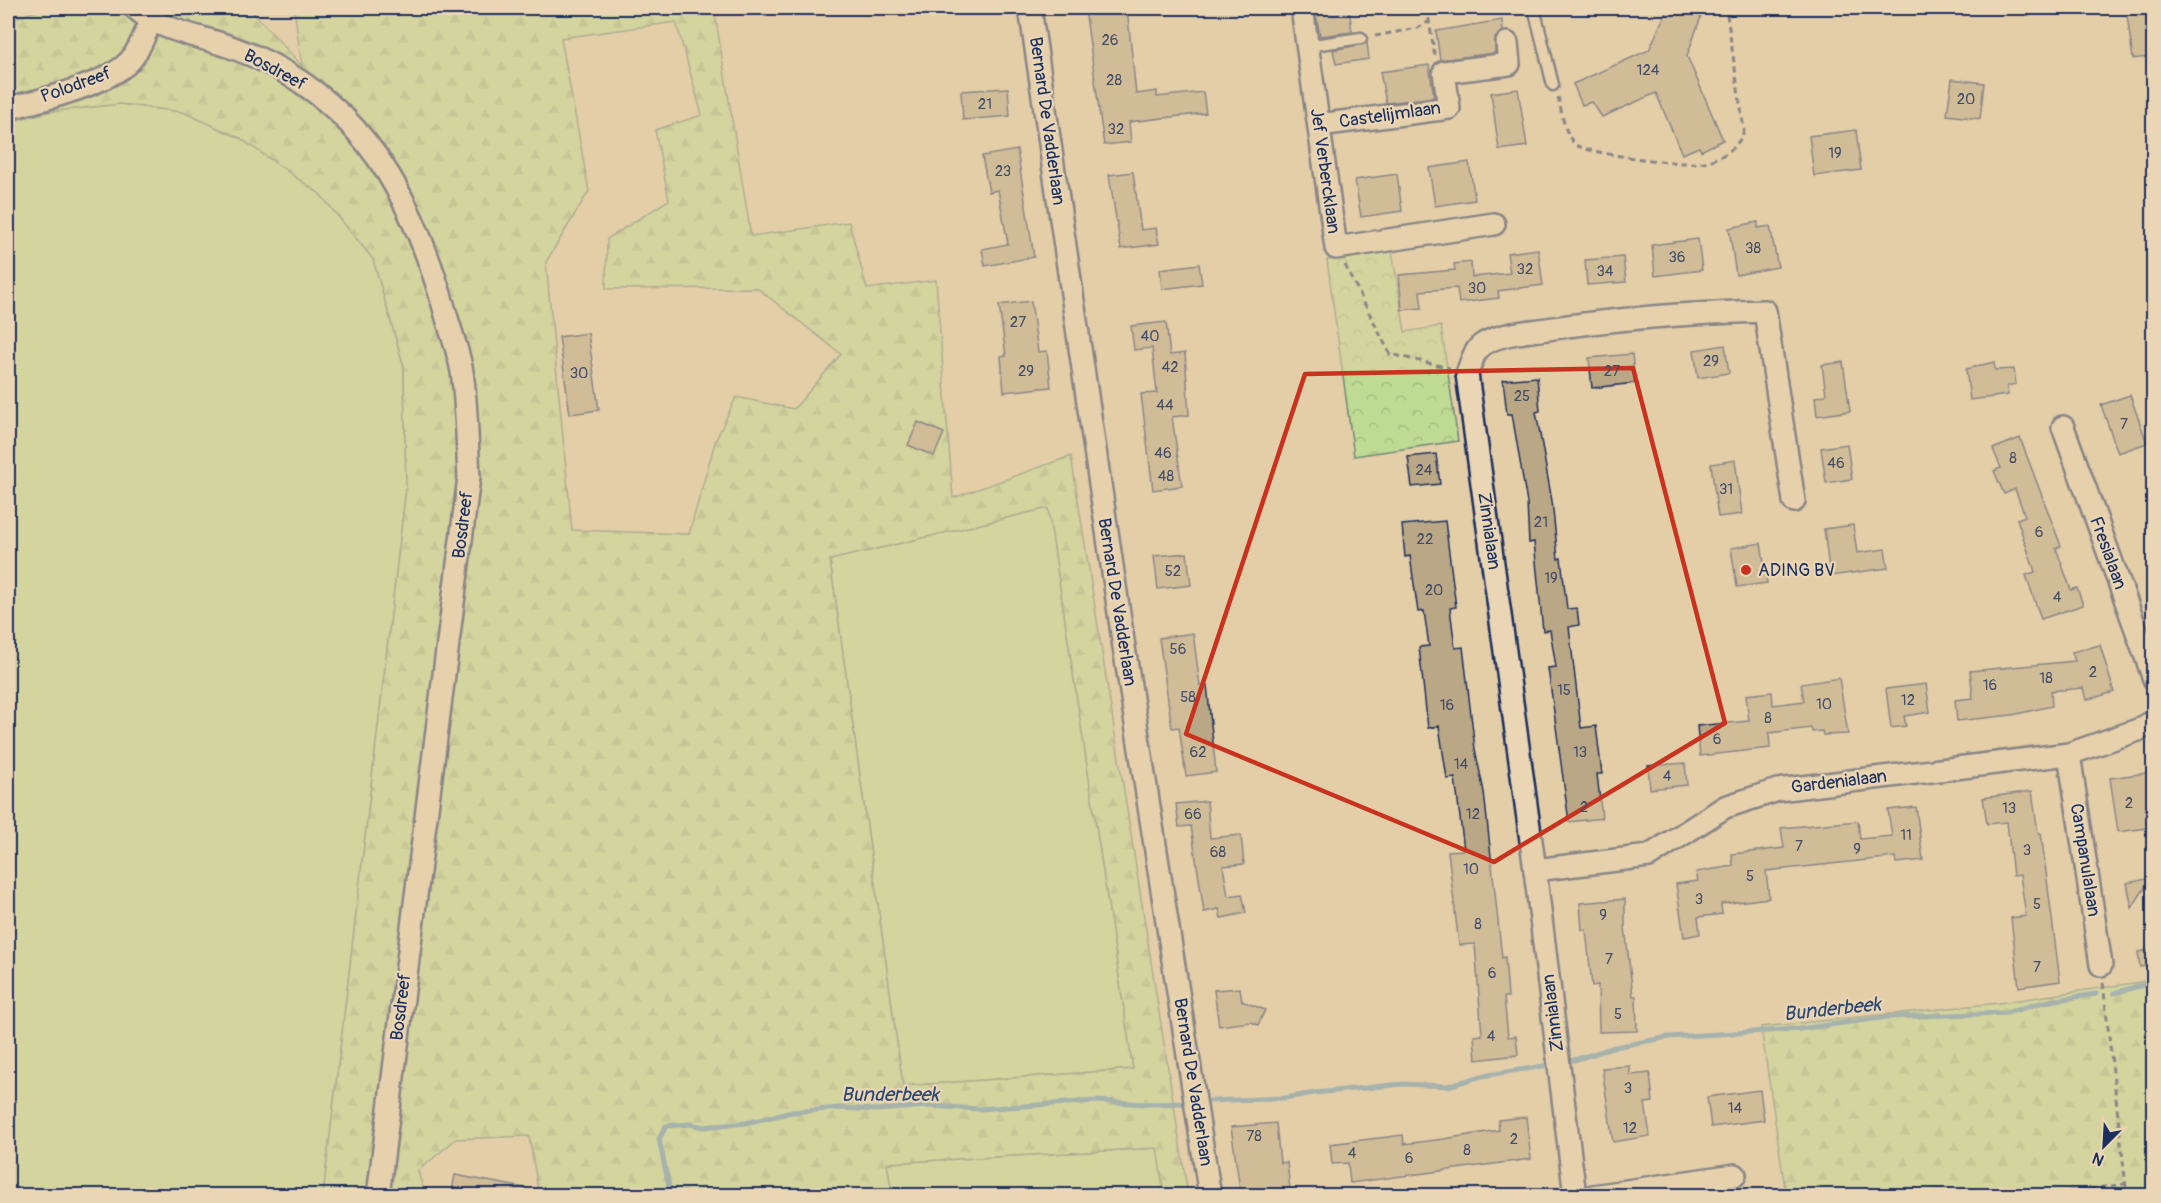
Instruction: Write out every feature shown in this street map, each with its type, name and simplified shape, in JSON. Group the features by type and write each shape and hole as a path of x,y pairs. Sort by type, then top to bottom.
{"street":[{"name":"Bernard De Vadderlaan","path":"1030,8 1124,647 1210,1196"},
{"name":"Jef Verbercklaan","path":"1302,8 1336,248 1494,224"},
{"name":"Polodreef","path":"8,108 100,79 123,67 133,57 144,13"},
{"name":"Bosdreef","path":"144,13 284,71 325,98 361,134 389,174 412,218 434,275 462,371 469,477 378,1196"},
{"name":"Castelijmlaan","path":"1318,124 1449,108 1444,72 1509,64 1507,43"},
{"path":"1467,374 1473,356 1483,344 1506,336 1670,314 1765,311 1794,501"},
{"name":"Zinnialaan","path":"1467,374 1535,870 1575,1196"},
{"name":"Fresialaan","path":"2063,427 2154,680"},
{"name":"Gardenialaan","path":"1535,870 1649,856 1725,807 1778,790 2069,754 2138,730 2154,721"},
{"name":"Campanulalaan","path":"2069,754 2101,965"},
{"path":"1593,1196 1735,1175"}],"lane":[{"path":"1534,8 1553,86"},
{"path":"1307,46 1361,38"}],"path":[{"path":"1426,8 1437,68 1444,72"},
{"path":"1553,86 1556,89 1569,138 1584,150 1699,163 1728,153 1740,141 1744,130 1726,8"},
{"path":"1361,38 1418,28 1428,22"},
{"path":"1336,248 1369,318 1390,354 1464,370 1467,374"},
{"path":"2101,965 2127,1196"},
{"path":"2038,1196 2125,1184"}],"highlighted area":[{"path":"1633,368 1725,723 1494,862 1186,734 1305,374"}],"green space":[{"path":"44,8 249,8 302,66 294,8 714,8 751,236 849,222 867,289 936,280 953,498 1071,456 1188,1195 1164,1195 1157,1148 887,1163 892,1195 539,1195 529,1136 456,1139 418,1171 425,1195 323,1195 406,488 404,367 373,259 320,194 240,138 183,112 120,104 47,112 8,122 8,21","holes":["676,22 702,115 655,130 669,200 607,239 606,289 757,288 841,354 794,409 736,397 715,442 689,534 572,530 546,262 589,191 561,38","1048,508 1133,1069 903,1086 830,560"]},
{"path":"120,104 183,112 240,138 320,194 373,259 404,367 406,488 323,1195 8,1196 8,122 47,112"},
{"path":"1392,250 1405,332 1441,326 1458,441 1354,456 1327,260"},
{"path":"1048,508 1133,1069 903,1086 830,560"},
{"path":"2153,980 2153,1195 1786,1195 1761,1027 1999,1003"},
{"path":"1158,1148 1164,1195 892,1195 887,1163"}],"building":[{"path":"1127,8 1136,94 1157,91 1157,97 1203,92 1206,113 1129,122 1131,142 1104,145 1085,9"},
{"path":"1315,8 1349,8 1352,32 1320,36"},
{"path":"1668,8 1704,8 1687,56 1723,140 1701,151 1699,147 1682,154 1656,93 1602,117 1592,102 1582,105 1573,84 1649,50"},
{"path":"2126,8 2154,8 2154,56 2133,59"},
{"path":"1502,20 1503,31 1495,38 1495,53 1440,60 1436,31"},
{"path":"1367,43 1369,59 1336,64 1333,50"},
{"path":"1429,65 1434,97 1386,103 1380,72"},
{"path":"1952,79 1984,83 1980,119 1947,115"},
{"path":"1008,88 1010,116 963,120 961,91"},
{"path":"1518,89 1527,146 1499,150 1491,93"},
{"path":"1856,130 1861,170 1814,176 1809,136"},
{"path":"1017,150 1034,257 985,266 982,249 1008,244 998,190 989,192 982,156"},
{"path":"1469,162 1475,200 1435,206 1429,168"},
{"path":"1133,172 1141,230 1156,228 1159,244 1121,249 1109,175"},
{"path":"1397,174 1402,211 1361,217 1355,180"},
{"path":"1758,222 1758,228 1770,226 1778,267 1736,275 1729,228"},
{"path":"1698,239 1702,270 1655,276 1652,245"},
{"path":"1538,249 1543,285 1498,291 1499,298 1459,303 1457,288 1420,291 1422,308 1402,310 1399,275 1455,270 1454,264 1471,262 1472,277 1510,273 1507,253"},
{"path":"1623,257 1626,282 1587,285 1585,260"},
{"path":"1199,264 1202,284 1162,289 1160,269"},
{"path":"1031,301 1038,352 1047,351 1051,387 1004,392 1001,356 1006,356 999,305"},
{"path":"1166,322 1170,355 1185,353 1189,415 1172,417 1182,486 1153,490 1141,394 1157,393 1152,348 1134,350 1131,326"},
{"path":"588,333 599,410 570,414 559,337"},
{"path":"1725,345 1729,373 1698,378 1694,350"},
{"path":"1632,354 1635,383 1592,388 1589,358"},
{"path":"1843,362 1850,411 1817,416 1815,397 1826,395 1822,365"},
{"path":"1994,362 1995,370 2014,369 2016,384 2007,386 2008,395 1970,400 1966,369"},
{"path":"1537,377 1540,411 1536,412 1552,501 1558,559 1561,558 1567,609 1577,608 1579,625 1569,627 1581,728 1596,726 1602,774 1597,774 1602,818 1569,822 1548,668 1556,667 1550,630 1543,631 1534,542 1529,543 1527,503 1512,414 1507,414 1503,380"},
{"path":"2130,395 2147,443 2118,453 2101,405"},
{"path":"918,422 944,433 934,456 908,445"},
{"path":"2020,438 2061,546 2056,548 2071,590 2077,588 2083,605 2041,619 2026,575 2035,572 2017,519 2025,516 2015,489 2004,494 1994,471 2001,468 1993,449"},
{"path":"1847,444 1852,479 1826,483 1821,448"},
{"path":"1436,454 1440,484 1412,487 1408,457"},
{"path":"1735,460 1742,514 1718,517 1711,464"},
{"path":"1445,521 1456,607 1450,608 1455,648 1463,647 1475,749 1484,792 1502,958 1505,957 1508,997 1504,997 1508,1037 1516,1036 1518,1055 1476,1060 1474,1036 1482,1035 1475,944 1459,945 1448,851 1464,850 1455,778 1447,779 1439,726 1428,728 1419,647 1429,646 1424,611 1418,612 1410,556 1405,557 1402,525"},
{"path":"1853,525 1857,553 1885,549 1888,568 1830,576 1824,529"},
{"path":"1761,543 1767,583 1737,587 1731,548"},
{"path":"1187,553 1191,585 1158,589 1154,556"},
{"path":"1193,633 1200,686 1207,685 1216,772 1186,776 1179,727 1172,728 1159,638"},
{"path":"2100,645 2114,692 2086,700 2083,688 2051,691 2052,706 2012,715 1957,721 1955,700 1973,698 1970,671 2075,661 2072,652"},
{"path":"1839,678 1848,734 1823,735 1822,731 1812,732 1811,728 1769,733 1770,748 1700,756 1697,726 1749,721 1746,695 1772,692 1773,705 1804,701 1801,684"},
{"path":"1926,684 1930,712 1904,716 1906,726 1891,728 1886,689"},
{"path":"1685,763 1687,785 1650,789 1648,766"},
{"path":"2154,772 2154,827 2118,832 2110,778"},
{"path":"2032,791 2038,833 2041,833 2060,981 2019,987 2011,918 2026,916 2020,875 2013,876 2007,822 1987,824 1983,798"},
{"path":"1207,801 1210,838 1241,835 1244,864 1223,866 1228,896 1242,894 1246,913 1221,918 1219,909 1204,912 1191,826 1179,827 1176,804"},
{"path":"1916,807 1923,860 1896,863 1895,857 1766,871 1769,898 1721,904 1722,914 1698,917 1700,934 1684,937 1676,884 1698,881 1696,872 1733,866 1732,854 1784,848 1781,828 1858,821 1860,839 1892,836 1888,810"},
{"path":"2151,878 2132,908 2127,883"},
{"path":"1625,899 1625,927 1633,996 1636,996 1637,1031 1599,1032 1598,985 1592,986 1586,930 1582,930 1580,903"},
{"path":"2154,949 2154,965 2140,967 2138,952"},
{"path":"1240,988 1242,1001 1265,1010 1258,1025 1251,1022 1219,1026 1214,990"},
{"path":"1630,1066 1630,1075 1650,1073 1653,1102 1645,1103 1650,1136 1613,1142 1602,1068"},
{"path":"1760,1090 1764,1120 1711,1127 1707,1097"},
{"path":"1526,1117 1531,1159 1350,1183 1348,1163 1332,1164 1330,1144 1403,1135 1404,1144 1444,1139 1499,1130 1498,1120"},
{"path":"1276,1123 1280,1163 1287,1162 1290,1190 1241,1196 1231,1127"},
{"path":"455,1175 525,1188 524,1196 451,1196"}],"waterway":[{"name":"Bunderbeek","path":"2114,993 2154,982"},
{"name":"Bunderbeek","path":"1574,1060 1615,1047 1669,1037 1799,1029 1888,1017 2006,1013 2044,1002 2096,994"},
{"name":"Bunderbeek","path":"1209,1101 1285,1098 1403,1084 1448,1086 1482,1076 1544,1066"},
{"name":"Bunderbeek","path":"671,1196 659,1139 666,1126 690,1124 703,1127 746,1123 792,1112 840,1108 876,1110 929,1106 979,1109 1096,1101 1146,1104 1188,1103"}],"place":[{"name":"ADING BV","path":"1746,570"}]}
